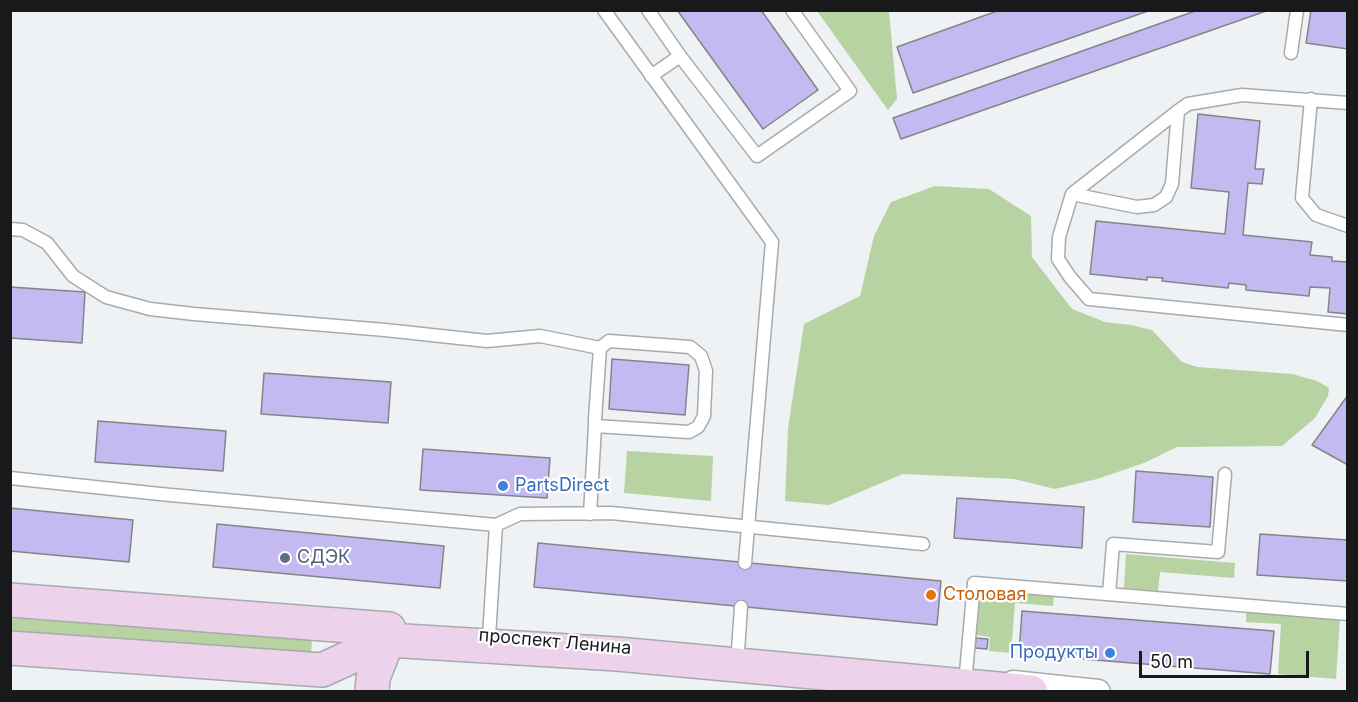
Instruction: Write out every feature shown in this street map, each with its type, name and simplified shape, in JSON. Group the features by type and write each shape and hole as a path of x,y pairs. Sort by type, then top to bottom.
{"main road":[{"name":"проспект Ленина","path":"10,600 388,635"},
{"path":"372,692 373,678 388,635 617,654 737,661 965,681 1031,692"},
{"name":"проспект Ленина","path":"10,648 322,670 388,635"}],"street":[{"name":"проспект Ленина","path":"388,635 489,637 737,661"},
{"path":"965,681 1098,692"}],"lane":[{"path":"604,10 772,242 745,563"},
{"path":"648,10 680,56 757,156 850,91 792,10"},
{"path":"1291,53 1297,10"},
{"path":"651,76 680,56"},
{"path":"1347,103 1242,95 1188,104 1072,194 1059,237 1058,259 1089,299 1347,325"},
{"path":"1311,99 1302,198 1316,215 1347,226"},
{"path":"1072,194 1137,207 1154,205 1166,197 1172,184 1179,111"},
{"path":"10,229 23,230 48,243 73,276 106,297 150,309 487,341 540,336 600,348"},
{"path":"590,514 595,426 600,348 609,341 690,347 701,356 706,371 704,416 698,427 689,432 595,426"},
{"path":"1109,594 1113,544 1218,552 1225,474"},
{"path":"10,478 496,525 520,514 611,513 923,544"},
{"path":"489,637 496,525"},
{"path":"965,681 974,583 1347,614"},
{"path":"737,661 741,606"}],"green space":[{"path":"817,11 889,11 897,99 888,110"},
{"path":"935,186 989,189 1031,216 1032,257 1072,309 1105,322 1152,330 1182,362 1197,367 1292,374 1317,381 1329,388 1328,396 1315,418 1282,446 1177,447 1144,463 1097,479 1055,489 1014,479 903,474 829,505 785,501 788,428 804,324 860,296 874,236 891,202"},
{"path":"627,451 713,456 711,501 624,493"},
{"path":"1126,554 1235,563 1234,578 1160,572 1158,591 1124,588"},
{"path":"979,590 1054,596 1053,606 1015,603 1011,653 989,651 990,637 976,635"},
{"path":"1246,612 1340,619 1336,679 1278,674 1281,624 1246,622"},
{"path":"10,618 312,639 311,657 11,635"}],"building":[{"path":"677,10 761,10 818,90 763,129"},
{"path":"1000,10 1151,10 913,93 897,47"},
{"path":"1198,10 1269,10 901,139 893,118"},
{"path":"1311,10 1348,10 1348,49 1306,43"},
{"path":"1198,114 1260,121 1255,169 1264,169 1262,184 1248,183 1243,235 1312,242 1310,255 1332,257 1332,261 1348,262 1348,314 1328,312 1330,288 1310,287 1309,296 1246,290 1246,285 1229,283 1228,288 1162,281 1163,278 1147,277 1147,280 1090,274 1096,221 1225,234 1229,192 1191,188"},
{"path":"10,287 85,292 82,343 10,338"},
{"path":"612,359 689,365 685,415 609,409"},
{"path":"264,373 391,382 388,423 261,414"},
{"path":"1348,395 1348,465 1312,445"},
{"path":"98,421 226,431 223,471 95,462"},
{"path":"423,449 550,458 547,498 420,490"},
{"path":"1136,471 1213,477 1210,527 1133,522"},
{"path":"957,498 1084,507 1082,548 954,538"},
{"path":"10,508 133,520 129,562 10,551"},
{"path":"217,524 444,546 440,588 213,567"},
{"path":"1260,534 1348,540 1348,581 1257,575"},
{"path":"538,543 941,581 937,625 534,587"},
{"path":"1022,611 1274,631 1270,674 1019,654"},
{"path":"976,638 988,639 987,649 975,648"}],"place":[{"name":"PartsDirect","path":"503,486"},
{"name":"СДЭК","path":"285,558"},
{"name":"Столовая","path":"931,595"},
{"name":"Продукты","path":"1110,653"}]}
